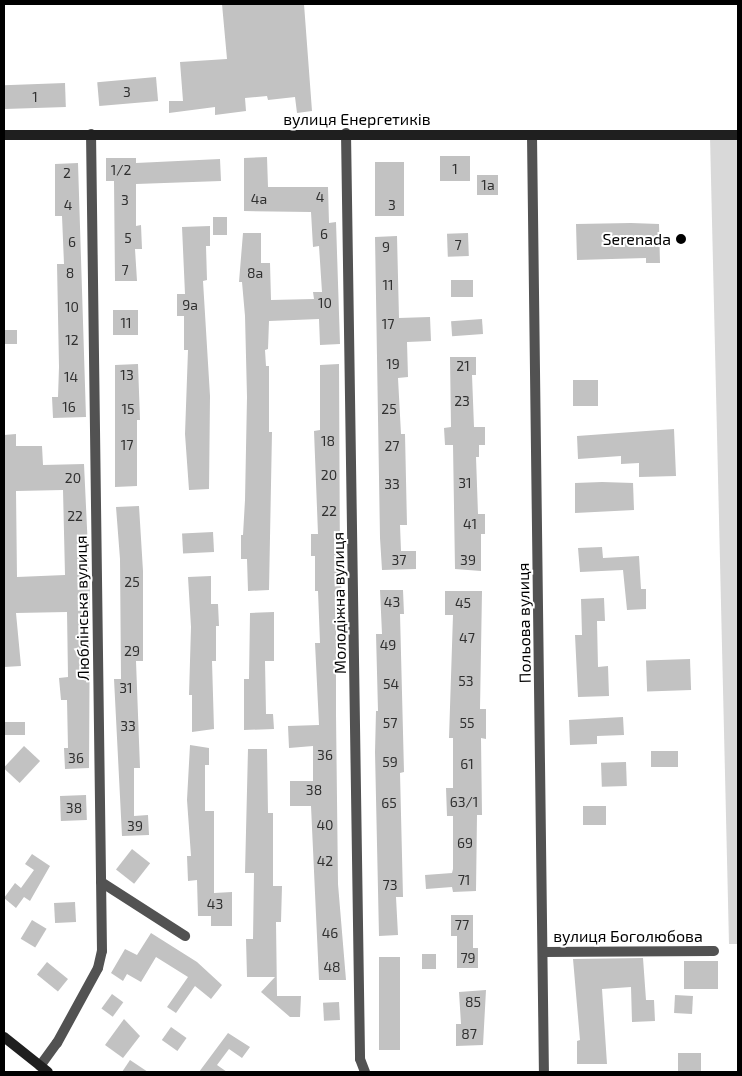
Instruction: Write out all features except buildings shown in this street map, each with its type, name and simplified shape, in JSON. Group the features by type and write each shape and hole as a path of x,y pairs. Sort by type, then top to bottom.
{"street":[{"name":"вулиця Енергетиків","path":"4,135 346,133 532,136 738,136"},
{"name":"Молодіжна вулиця","path":"346,133 360,1059 365,1072"},
{"name":"Люблінська вулиця","path":"44,1069 98,968 102,951 91,134"},
{"name":"Польова вулиця","path":"532,136 544,1072"},
{"path":"101,882 185,936"},
{"name":"вулиця Боголюбова","path":"543,952 714,951"},
{"path":"4,1037 44,1069"}],"shaded area":[{"path":"738,135 738,944 729,944 710,136"}],"place":[{"name":"Serenada","path":"681,239"}]}
